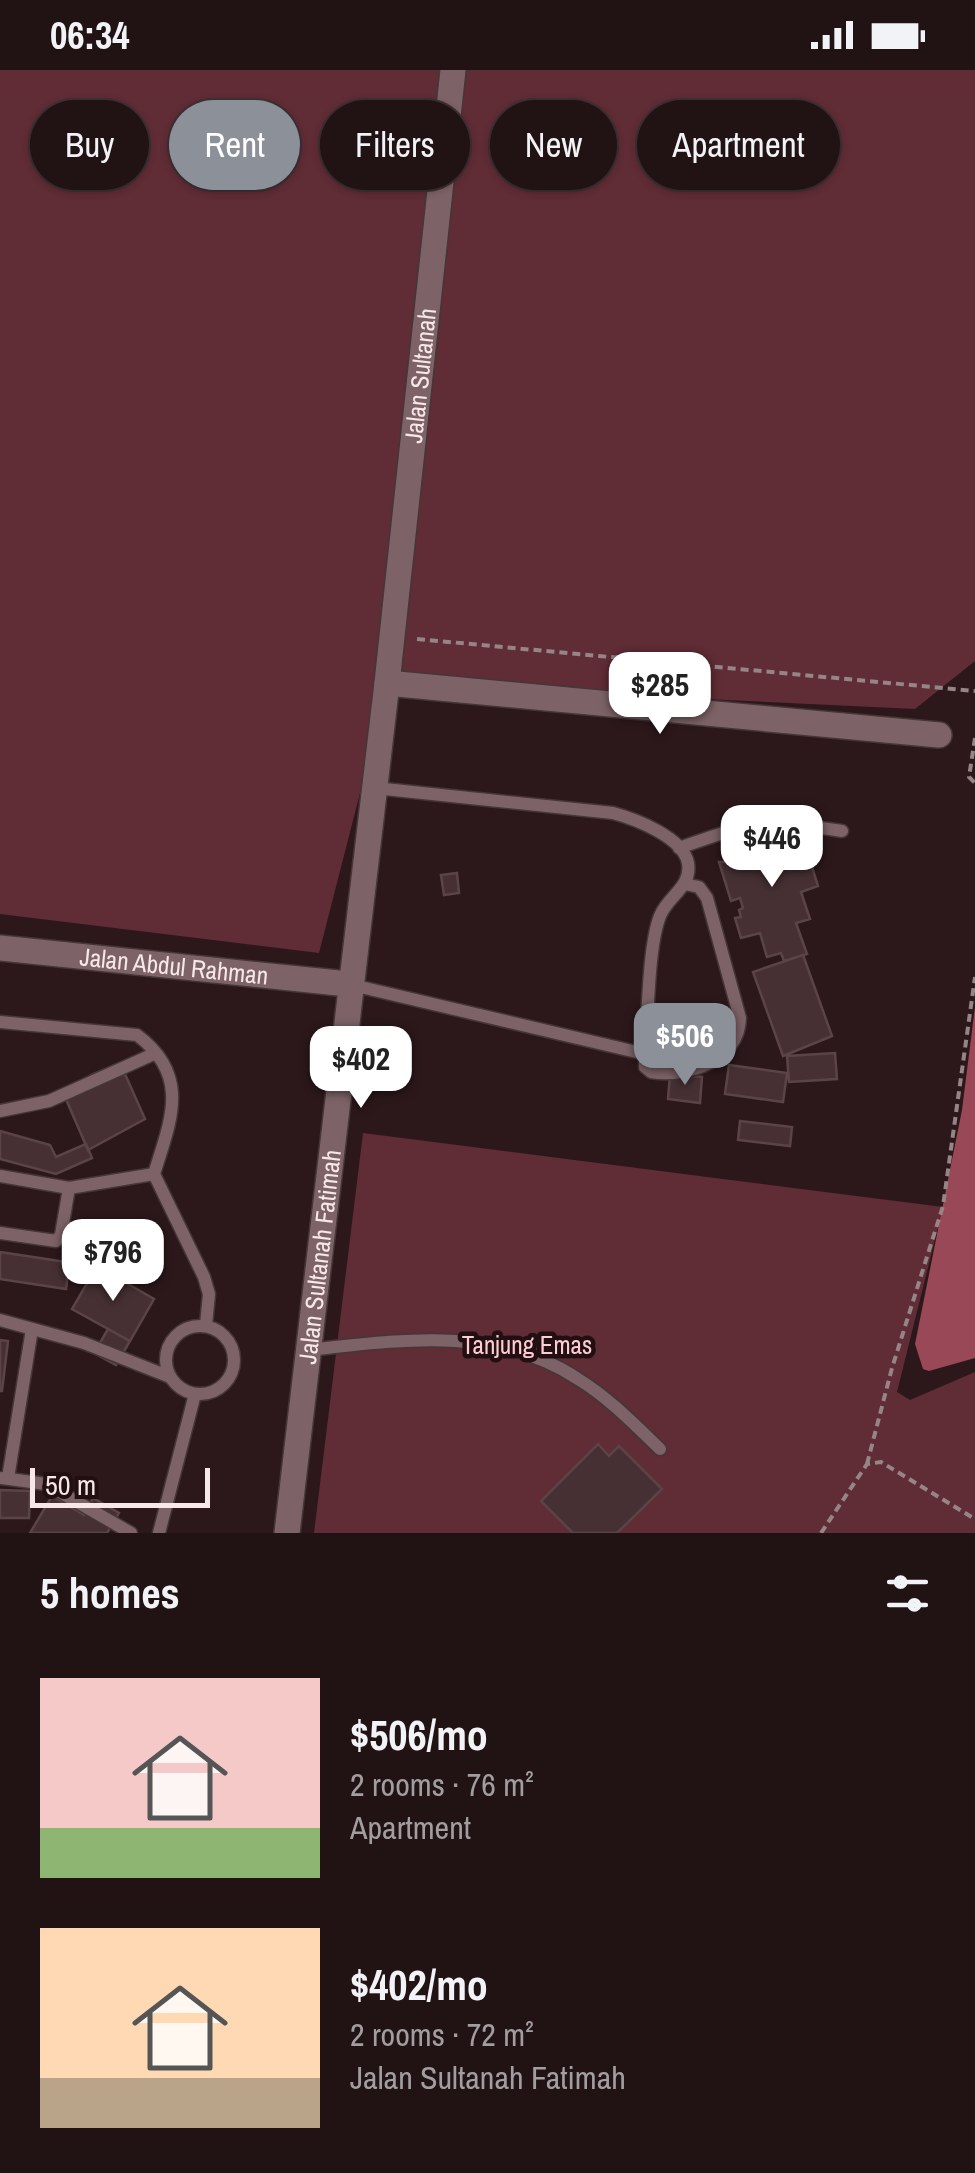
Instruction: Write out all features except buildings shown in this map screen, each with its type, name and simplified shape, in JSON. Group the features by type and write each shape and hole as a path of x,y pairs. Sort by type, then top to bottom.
{"street":[{"name":"Jalan Sultanah","path":"387,684 453,70"},
{"path":"387,684 938,735"},
{"name":"Jalan Sultanah Fatimah","path":"287,1533 348,984 387,684"},
{"name":"Jalan Abdul Rahman","path":"0,948 348,984"}],"lane":[{"path":"375,788 613,813 632,818 679,848 688,865 685,884 659,917 644,1054 645,1068 651,1072 682,1071 723,1057 740,1035 733,982 707,898 699,887 685,884"},
{"path":"679,848 757,822 842,830"},
{"path":"348,984 644,1054"},
{"path":"0,1022 137,1036 156,1054 175,1097 154,1174 204,1277 209,1294 206,1325"},
{"path":"0,1110 49,1101 156,1054"},
{"path":"0,1176 69,1188 154,1174"},
{"path":"0,1233 56,1241 61,1235 69,1188"},
{"path":"0,1320 84,1343 170,1377 195,1394 224,1386 233,1372 231,1342 206,1325 191,1326 168,1346 165,1362 170,1377"},
{"path":"32,1329 4,1478 46,1484 131,1533"},
{"path":"306,1350 424,1338 504,1349 574,1376 604,1396 660,1449"},
{"path":"160,1533 195,1394"}],"path":[{"path":"390,637 975,691"},
{"path":"975,738 968,777 975,783"},
{"path":"821,1533 868,1464 892,1368 944,1206 975,977"},
{"path":"868,1464 881,1462 975,1519"}],"green space":[{"path":"0,70 975,70 975,661 915,709 388,684 319,953 0,914"},
{"name":"Tanjung Emas","path":"363,1133 943,1207 897,1392 910,1400 975,1372 975,1533 314,1533"}],"shaded area":[{"path":"975,1007 975,1358 929,1371 923,1369 915,1344 962,1110"}]}
